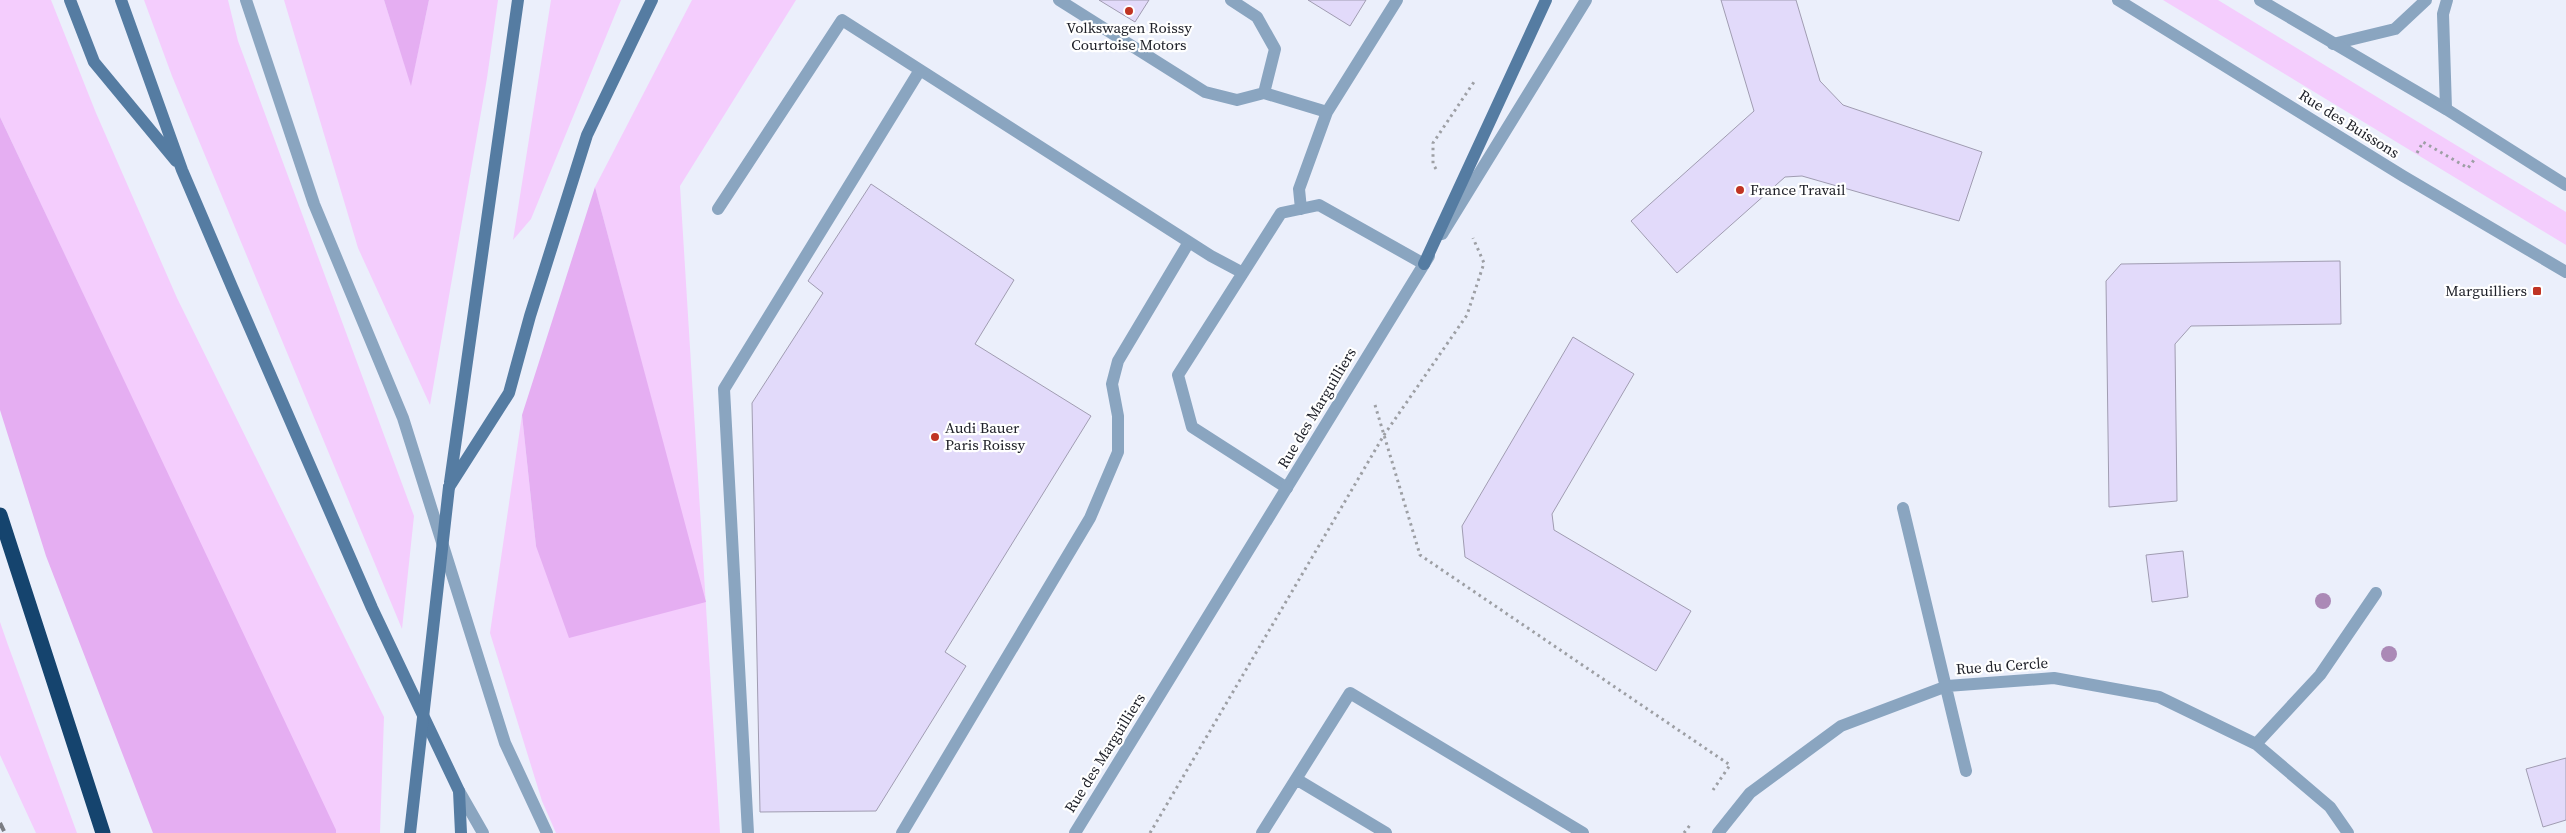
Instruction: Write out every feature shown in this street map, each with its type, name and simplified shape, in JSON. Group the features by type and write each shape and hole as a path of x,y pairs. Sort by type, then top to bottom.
{"highway":[{"path":"0,515 103,833"}],"main road":[{"path":"70,0 94,62 182,170"},
{"path":"121,0 182,170 372,608 458,791 461,833"},
{"path":"410,833 449,487 518,0"},
{"path":"449,487 509,393 530,316 588,135 652,0"},
{"path":"1424,264 1457,203 1546,0"}],"street":[{"path":"246,0 314,204 403,418 505,743 547,833"},
{"path":"1060,0 1205,92 1237,100 1264,93 1327,112"},
{"path":"1231,0 1257,17 1275,49 1264,93"},
{"path":"1301,209 1299,189 1327,112 1397,0"},
{"path":"1457,203 1586,0"},
{"name":"Rue des Buissons","path":"2118,0 2403,176 2566,272"},
{"path":"2260,0 2446,109 2566,185"},
{"path":"2333,44 2395,29 2426,0"},
{"path":"2446,109 2443,14 2447,0"},
{"path":"718,209 842,20 1189,242 1243,273"},
{"path":"748,833 724,389 920,70"},
{"path":"1287,488 1192,427 1178,375 1281,213 1319,205 1424,264"},
{"path":"902,833 1090,518 1118,452 1118,416 1112,384 1118,362 1189,242"},
{"name":"Rue des Marguilliers","path":"1075,833 1424,264"},
{"path":"1902,508 1947,686 1966,771"},
{"path":"2256,744 2320,675 2376,593"},
{"name":"Rue du Cercle","path":"1718,833 1750,792 1841,726 1947,686 2054,678 2159,697 2256,744 2330,807 2348,833"},
{"path":"1262,833 1350,693 1583,833"},
{"path":"1296,779 1386,833"},
{"path":"458,791 483,833"}],"path":[{"path":"1150,833 1384,435 1467,315 1484,263 1457,203 1433,164 1433,143 1482,72"},
{"path":"2416,154 2423,142 2468,168 2476,157"},
{"path":"1376,405 1420,555 1730,765 1710,795"},
{"path":"1684,833 1695,818"}],"shaded area":[{"path":"0,0 2566,0 2566,833 0,833"},
{"path":"0,0 51,0 96,113 177,298 384,717 380,833 336,833 0,117"},
{"path":"144,0 228,0 238,41 414,516 402,629 172,76"},
{"path":"284,0 384,0 411,84 429,0 498,0 487,78 430,405 358,248"},
{"path":"384,0 429,0 411,86"},
{"path":"551,0 621,0 531,219 513,240"},
{"path":"692,0 796,0 680,186 720,833 556,833 542,801 490,633 522,415 536,546 705,602 595,187"},
{"path":"2163,0 2218,0 2566,212 2566,245"},
{"path":"0,117 336,833 153,833 46,556 0,410"},
{"path":"595,187 706,602 569,638 536,546 522,415"},
{"path":"0,622 77,833 36,833 0,755"}],"building":[{"name":"Volkswagen Roissy Courtoise Motors","path":"1099,0 1149,0 1135,22"},
{"path":"1308,0 1366,0 1350,26"},
{"path":"1721,0 1796,0 1820,81 1843,105 1982,152 1959,221 1802,176 1785,177 1677,273 1631,221 1754,111"},
{"path":"871,184 1014,280 975,344 1091,416 945,652 966,666 876,811 760,812 752,403 823,293 808,281"},
{"path":"2340,261 2341,324 2191,326 2175,344 2177,501 2109,507 2106,281 2121,264"},
{"path":"1573,337 1634,374 1552,514 1554,530 1691,611 1656,671 1465,557 1462,526"},
{"path":"2183,551 2188,597 2152,602 2146,555"},
{"path":"2566,758 2566,820 2543,827 2526,769"}],"railway":[{"path":"0,823 5,833"}],"place":[{"name":"Volkswagen Roissy Courtoise Motors","path":"1129,11"},
{"name":"France Travail","path":"1740,190"},
{"name":"Marguilliers","path":"2537,291"},
{"name":"Audi Bauer Paris Roissy","path":"935,437"}]}
